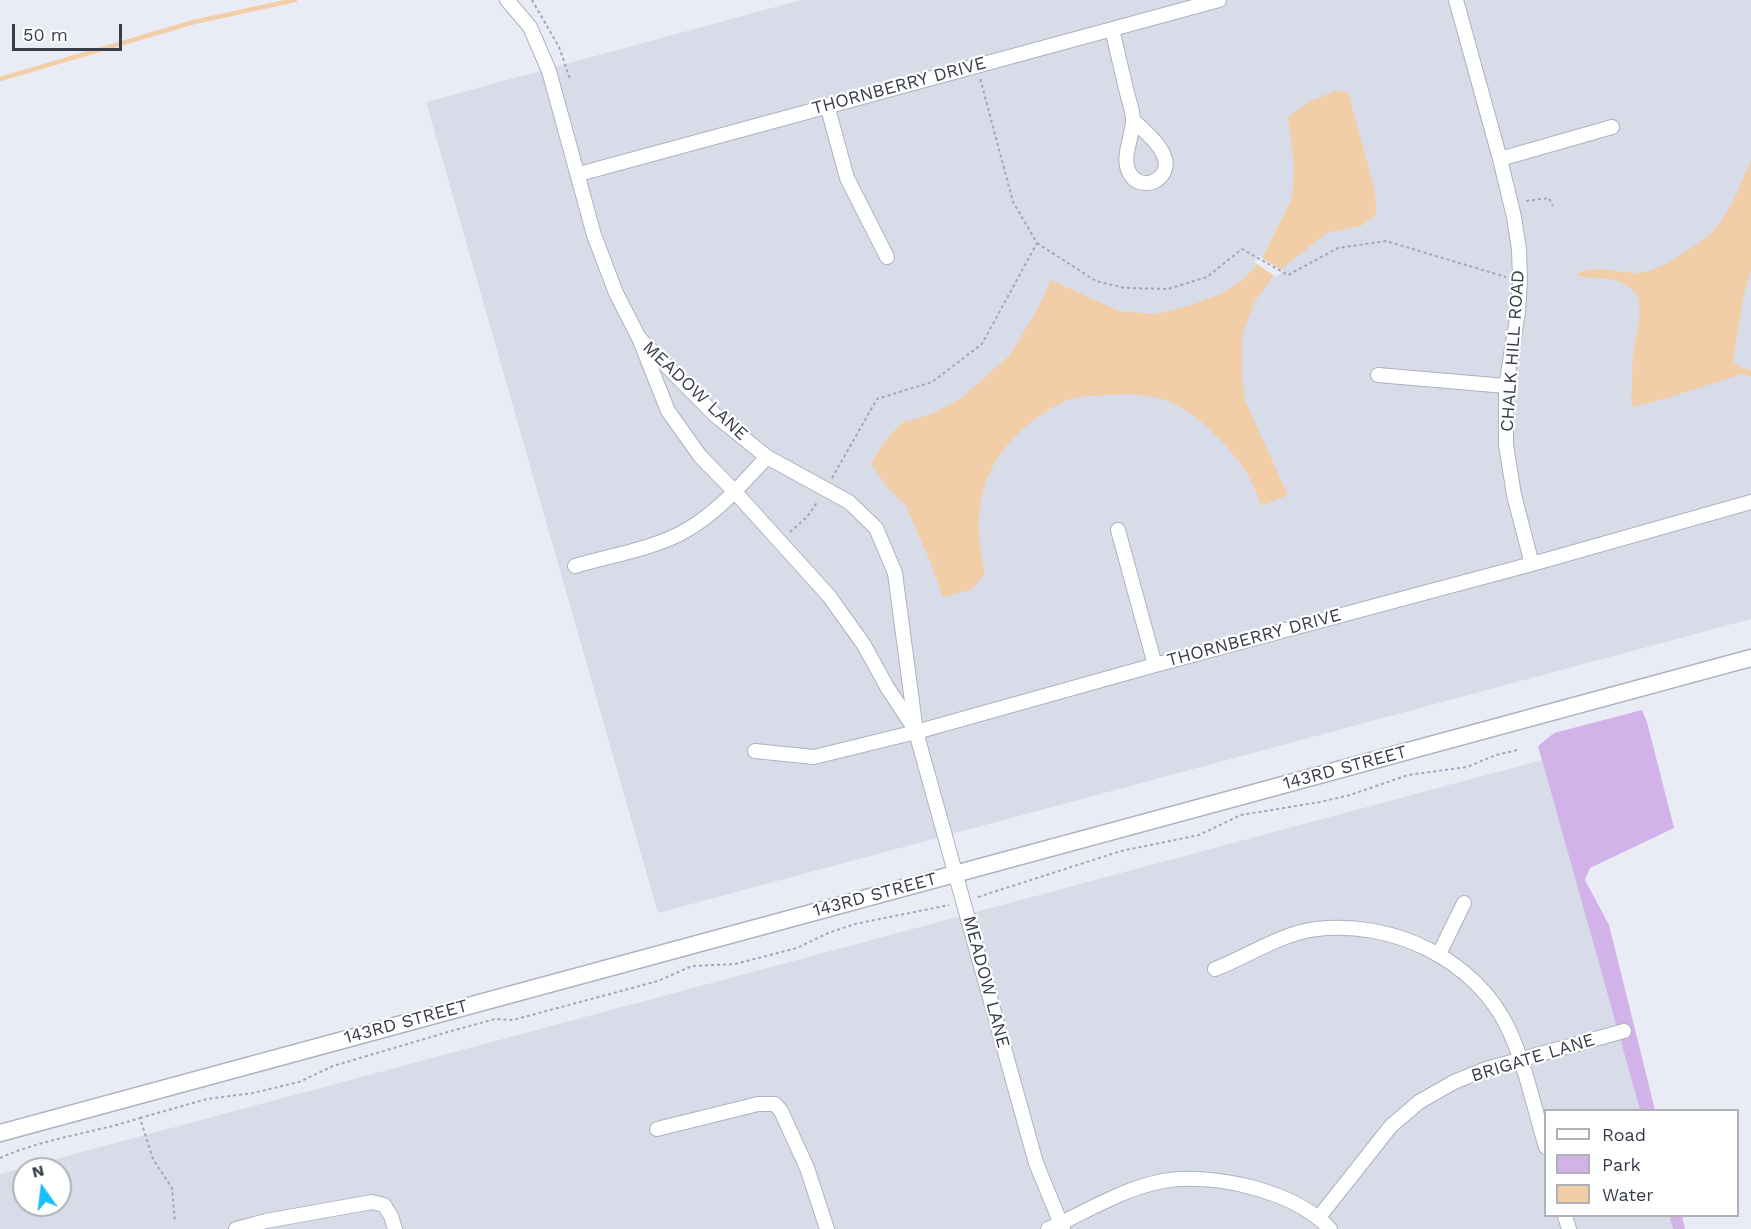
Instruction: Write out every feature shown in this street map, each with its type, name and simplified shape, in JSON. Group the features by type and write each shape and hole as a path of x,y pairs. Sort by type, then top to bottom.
{"street":[{"name":"MEADOW LANE","path":"507,0 530,27 549,71 594,235 616,293 639,338 669,411 700,456 829,596 864,645 887,687 916,732"},
{"name":"THORNBERRY DRIVE","path":"579,174 1219,0"},
{"name":"CHALK HILL ROAD","path":"1456,0 1500,159 1519,249 1518,312 1506,386 1506,445 1514,495 1532,564"},
{"path":"1112,29 1133,120"},
{"path":"827,105 847,178 887,257"},
{"path":"1500,159 1612,127"},
{"name":"MEADOW LANE","path":"639,338 716,415 767,457 849,502 876,528 895,573 916,732 1036,1162 1057,1227"},
{"path":"1378,375 1506,386"},
{"path":"575,566 684,532 735,492 767,457"},
{"name":"THORNBERRY DRIVE","path":"755,751 814,757 916,732 1751,502"},
{"path":"1118,530 1155,665"},
{"name":"143RD STREET","path":"0,1133 1751,658"},
{"path":"1439,954 1464,903"},
{"path":"1215,969 1274,941 1315,930 1358,928 1379,932 1400,937 1439,954 1466,975 1490,999 1508,1028 1521,1060 1544,1143"},
{"name":"BRIGATE LANE","path":"1319,1217 1391,1126 1419,1102 1454,1082 1486,1069 1624,1031"},
{"path":"657,1129 758,1104 775,1104 781,1111 807,1168 827,1229"},
{"path":"1057,1227 1123,1194 1163,1181 1216,1179 1267,1191 1319,1217 1330,1229"},
{"path":"236,1229 266,1221 372,1202 384,1205 395,1229"}],"path":[{"path":"532,0 558,47 570,79"},
{"path":"977,65 1012,202 1036,243 1096,280 1125,288 1168,289 1207,277 1242,249 1288,275 1338,248 1386,241 1520,281"},
{"path":"1526,201 1549,198 1553,206"},
{"path":"780,542 807,518 877,399 932,382 982,344 1036,243"},
{"path":"0,1158 36,1144 110,1128 207,1099 253,1093 299,1082 333,1066 438,1035 495,1019 513,1020 658,981 692,966 735,964 797,948 828,933 855,924 963,901 1121,851 1199,835 1241,815 1350,795 1408,775 1467,766 1517,750"},
{"path":"140,1118 153,1159 171,1188 175,1222"}],"shaded area":[{"path":"801,0 1751,0 1751,619 658,913 426,102"},
{"path":"1542,760 1640,1109 1544,1109 1544,1217 1669,1217 1673,1229 0,1229 0,1174 12,1171 12,1217 72,1217 72,1157 63,1157"}],"green space":[{"path":"1642,710 1647,722 1674,828 1590,868 1585,880 1609,925 1655,1109 1640,1109 1538,746 1554,733"},
{"path":"1669,1217 1682,1217 1685,1229 1673,1229"}],"water":[{"path":"1335,91 1348,92 1375,191 1376,215 1361,226 1327,233 1275,274 1255,301 1242,336 1242,377 1245,400 1288,495 1262,506 1247,473 1229,449 1191,414 1170,402 1155,397 1131,395 1071,399 1055,406 1031,422 1014,437 1001,454 984,489 980,509 979,529 985,573 971,590 943,597 906,506 887,487 871,463 884,442 901,423 931,414 960,399 1009,356 1036,312 1051,280 1119,311 1156,314 1188,306 1223,293 1245,278 1261,260 1292,198 1294,167 1288,117 1310,101"},
{"path":"1751,160 1751,271 1744,294 1733,361 1751,370 1751,377 1742,374 1634,407 1631,402 1633,355 1640,313 1637,296 1634,291 1622,283 1576,275 1582,271 1597,269 1635,273 1647,271 1665,264 1698,243 1716,228 1722,219"}],"pier":[{"path":"1259,256 1283,271 1276,277 1254,262"}],"waterway":[{"path":"0,79 194,22 295,0"}]}
